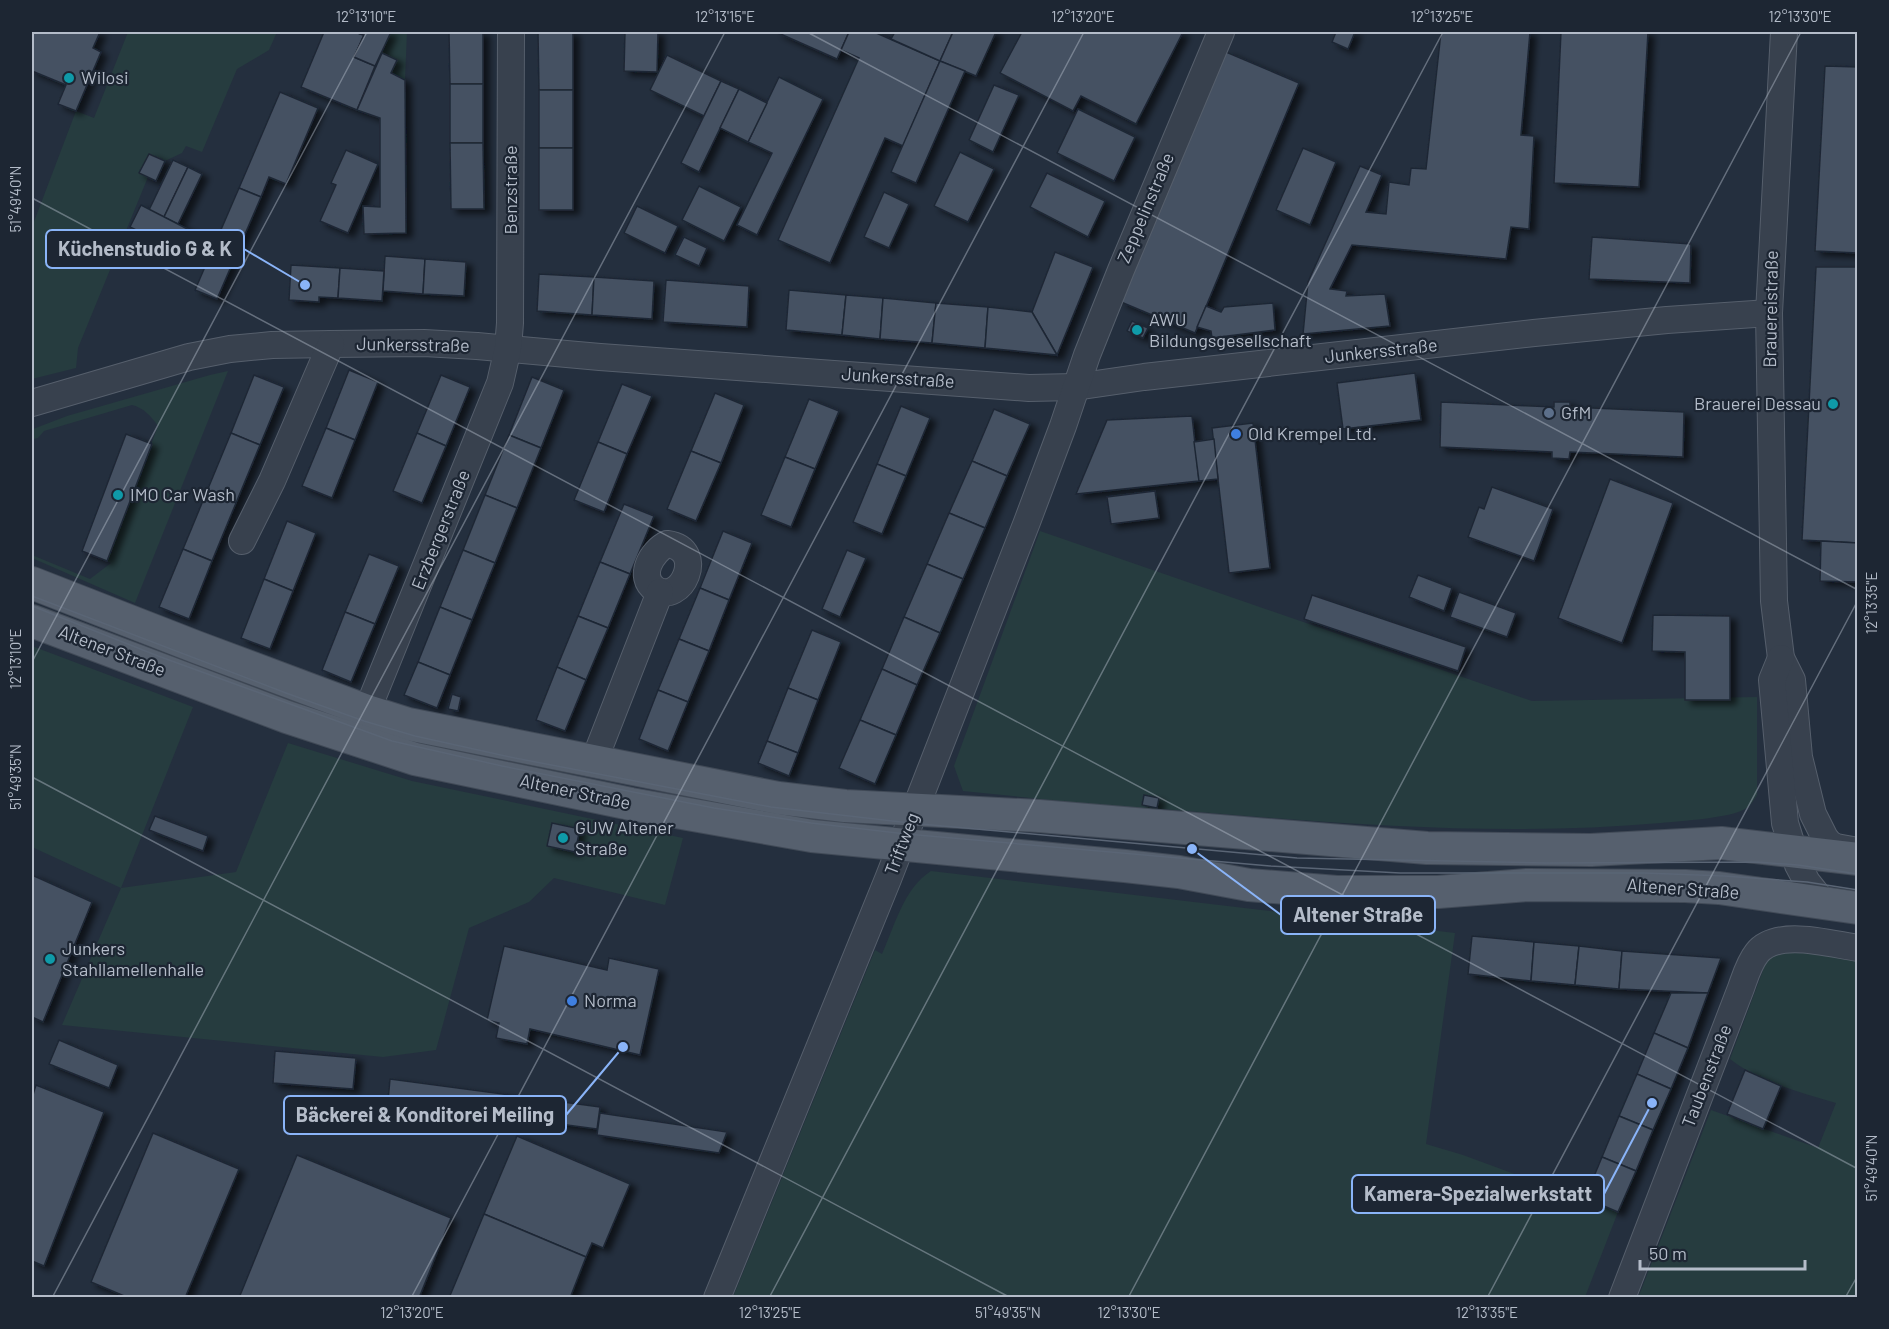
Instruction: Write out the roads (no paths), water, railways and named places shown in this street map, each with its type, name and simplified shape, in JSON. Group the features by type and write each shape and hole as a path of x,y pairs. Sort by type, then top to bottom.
{"main road":[{"name":"Altener Straße","path":"32,583 367,711 408,724 778,798 845,806 1039,816 1427,848 1591,850 1721,843 1857,859"},
{"name":"Altener Straße","path":"32,621 287,717 415,759 711,819 812,836 1146,868 1249,885 1337,892 1438,892 1527,885 1649,885 1719,888 1802,901 1822,901 1857,908"}],"street":[{"name":"Benzstraße","path":"508,348 511,32"},
{"name":"Zeppelinstraße","path":"1075,387 1120,270 1221,32"},
{"name":"Brauereistraße","path":"1784,32 1769,313 1774,602 1781,658 1792,680 1799,758 1813,814 1824,838 1830,844 1857,851"},
{"name":"Junkersstraße","path":"32,403 189,357 230,349 272,345 424,343 1029,388 1075,387 1545,332 1769,313"},
{"path":"242,541 272,481 331,344"},
{"name":"Erzbergerstraße","path":"367,711 500,383 508,348"},
{"name":"Triftweg","path":"717,1298 915,811 1055,448 1075,387"},
{"name":"Altener Straße","path":"594,762 660,592"},
{"name":"Brauereistraße","path":"1781,658 1772,680 1785,823 1792,851 1807,882 1822,901"},
{"name":"Taubenstraße","path":"1622,1298 1741,988 1757,953 1766,945 1791,938 1857,948"}],"tram line":[{"path":"32,596 286,693 364,721 415,736 515,758 771,807 910,823 1297,858 1545,863 1758,862 1858,874"},
{"path":"32,606 158,656 392,741 502,766 714,808 811,823 906,834 1270,866 1400,873 1644,873 1724,876 1807,882 1858,890"}],"place":[{"name":"Wilosi","path":"69,78"},
{"name":"Küchenstudio G & K","path":"305,285"},
{"name":"AWU Bildungsgesellschaft","path":"1137,330"},
{"name":"Brauerei Dessau","path":"1833,404"},
{"name":"GfM","path":"1549,413"},
{"name":"Old Krempel Ltd.","path":"1236,434"},
{"name":"IMO Car Wash","path":"118,495"},
{"name":"GUW Altener Straße","path":"563,838"},
{"name":"Altener Straße","path":"1192,849"},
{"name":"Junkers Stahllamellenhalle","path":"50,959"},
{"name":"Norma","path":"572,1001"},
{"name":"Bäckerei & Konditorei Meiling","path":"623,1047"},
{"name":"Kamera-Spezialwerkstatt","path":"1652,1103"}]}
